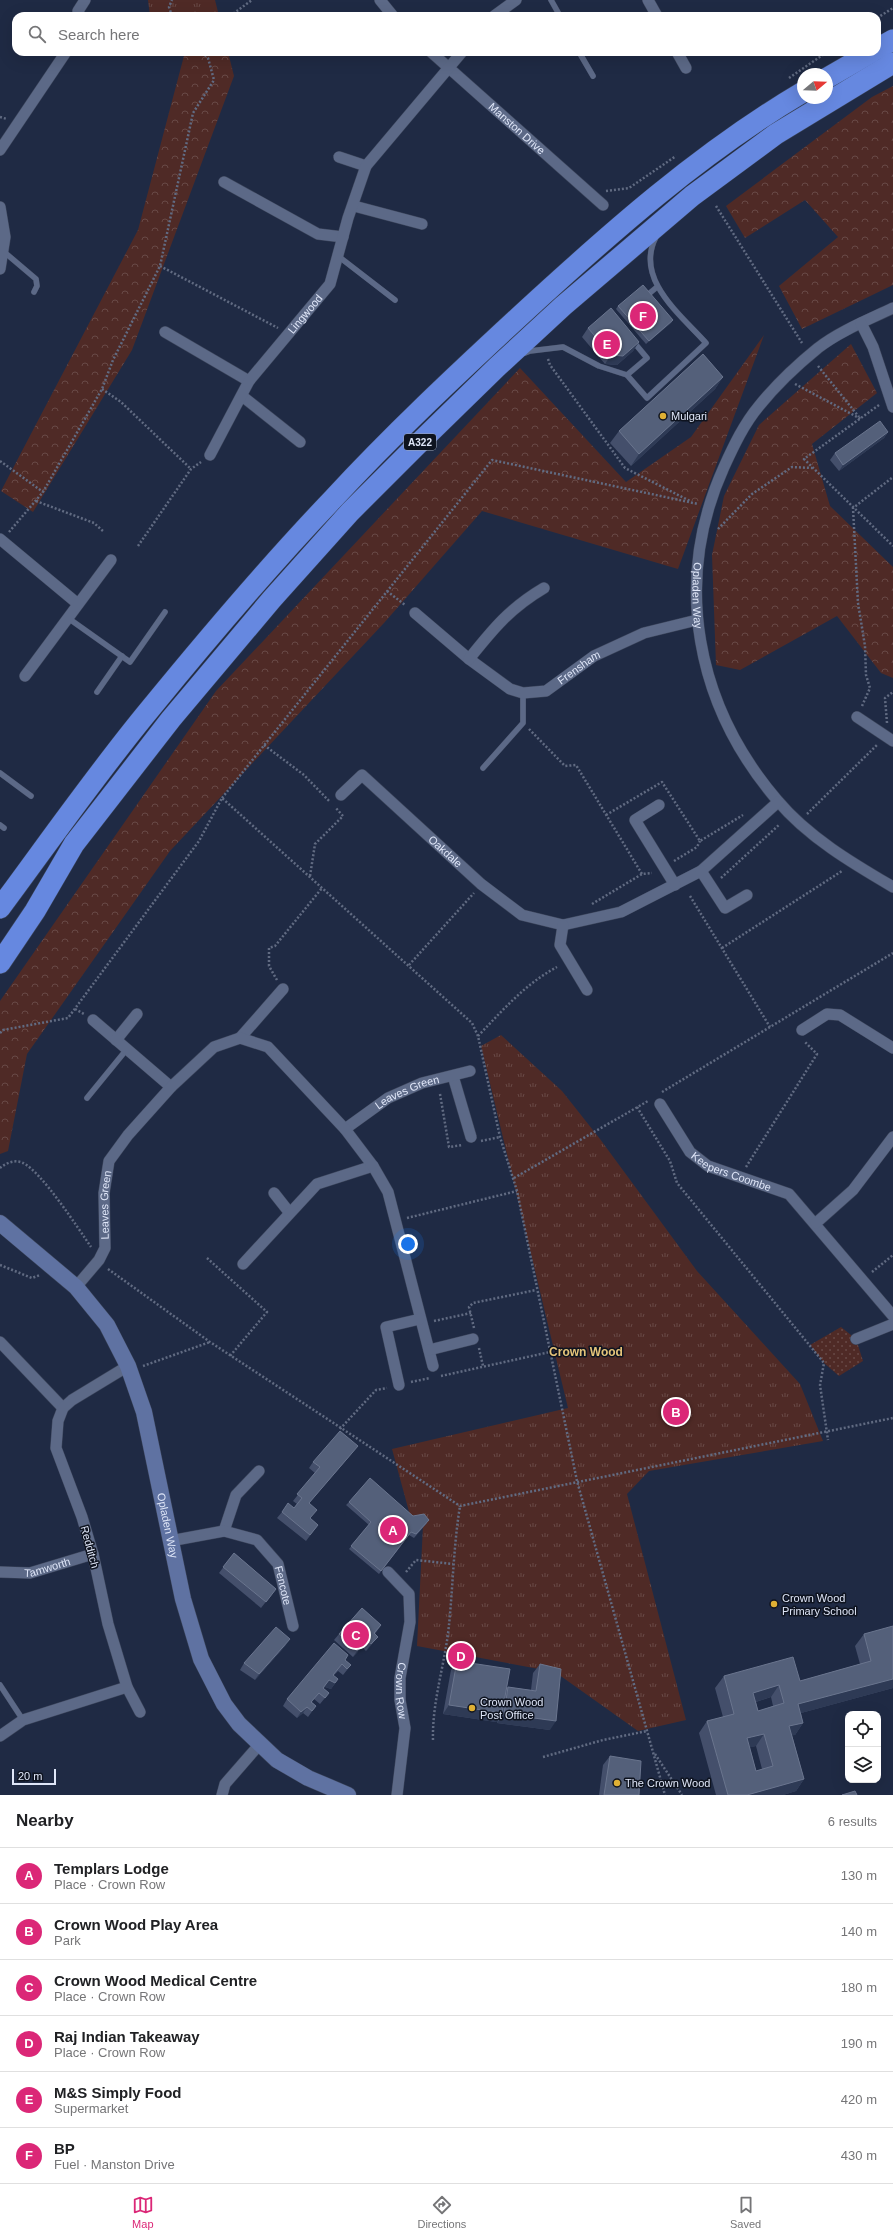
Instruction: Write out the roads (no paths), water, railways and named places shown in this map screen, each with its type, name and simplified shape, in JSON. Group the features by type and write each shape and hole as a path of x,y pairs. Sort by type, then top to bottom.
{"highway":[{"path":"881,47 893,40"},
{"path":"833,75 865,56"},
{"name":"A322","path":"0,963 35,911 74,844 213,667 350,512 496,367 563,306 665,219 754,148 893,63"},
{"name":"A322","path":"0,908 147,712 215,632 337,494 452,380 588,254 722,146 758,120 797,96"}],"street":[{"path":"78,12 85,0"},
{"path":"380,0 390,12"},
{"path":"500,12 516,0"},
{"path":"648,0 655,12"},
{"path":"0,150 63,56"},
{"name":"Manston Drive","path":"435,56 603,205"},
{"name":"Lingwood","path":"210,455 249,380 300,322 330,284 343,237 366,166 458,56"},
{"path":"679,56 686,68"},
{"path":"339,157 366,166"},
{"path":"224,182 318,234 343,237"},
{"path":"354,206 422,224"},
{"path":"0,207 5,237 0,269"},
{"name":"Opladen Way","path":"893,308 861,323 820,347 787,376 759,406 731,451 709,506 700,547 697,620 708,678 726,726 752,768 778,802 799,822 848,860 893,887"},
{"path":"861,323 873,347 893,407"},
{"path":"165,332 249,380"},
{"path":"242,396 300,442"},
{"path":"4,537 78,604"},
{"path":"26,676 111,560"},
{"path":"469,659 499,622 521,601 544,588"},
{"path":"415,613 469,659 510,689 523,694"},
{"name":"Frensham","path":"523,694 546,691 594,656 644,633 697,620"},
{"path":"857,717 889,739"},
{"name":"Oakdale","path":"341,795 362,774 481,884 522,915 563,925 621,912 701,871 778,802"},
{"path":"659,806 635,820 675,885"},
{"path":"701,871 725,908 747,895"},
{"path":"563,925 560,945 587,990"},
{"name":"Leaves Green","path":"76,1287 99,1260 105,1248 104,1193 109,1161 128,1135 170,1087 214,1047 240,1038 283,989"},
{"path":"116,1040 137,1014"},
{"path":"802,1033 827,1014 840,1015 893,1048"},
{"path":"93,1020 170,1087"},
{"path":"240,1038 268,1047 345,1129 373,1166 388,1192 432,1366"},
{"name":"Leaves Green","path":"345,1129 388,1098 422,1083 470,1071"},
{"name":"Leaves Green","path":"453,1076 471,1137"},
{"name":"Keepers Coombe","path":"655,1100 690,1152 708,1166 789,1194 816,1223 893,1316"},
{"path":"816,1223 853,1190 893,1137"},
{"path":"243,1264 317,1184 373,1166"},
{"path":"274,1193 290,1212"},
{"name":"Opladen Way","path":"3,1229 55,1268 76,1287 107,1325 134,1366 183,1599 201,1659 224,1704 239,1724 259,1745 277,1760 308,1778 348,1795"},
{"path":"399,1385 386,1327 421,1321"},
{"path":"856,1339 893,1324"},
{"path":"429,1350 475,1339"},
{"path":"0,1342 63,1408 72,1400 134,1366"},
{"name":"Redditch","path":"63,1408 58,1421 56,1448 82,1517 93,1554 108,1624 127,1688 140,1712"},
{"path":"224,1531 236,1495 259,1472"},
{"name":"Fencote","path":"170,1541 224,1531 257,1540 278,1564 293,1626"},
{"name":"Tamworth","path":"0,1572 30,1572 93,1554"},
{"name":"Crown Row","path":"388,1572 409,1594 410,1622 400,1678 400,1700 405,1728 397,1795"},
{"path":"0,1736 23,1720 127,1688"},
{"path":"222,1795 225,1784 259,1745"}],"lane":[{"path":"551,0 558,12"},
{"path":"581,56 593,76"},
{"path":"496,367 530,351 563,347 599,366 627,375 646,398 706,344 657,287 649,262 650,248 665,219"},
{"path":"3,250 36,279 37,286 34,292"},
{"path":"338,256 395,300"},
{"path":"640,302 657,287"},
{"path":"627,334 647,358 627,375"},
{"path":"68,618 130,662 165,612"},
{"path":"97,692 122,656"},
{"path":"483,768 523,722 523,694"},
{"path":"0,773 31,796"},
{"path":"87,1098 127,1049"},
{"path":"0,1685 23,1720"}],"place":[{"name":"BP","path":"643,316"},
{"name":"M&S Simply Food","path":"607,344"},
{"name":"Mulgari","path":"663,416"},
{"name":"Crown Wood Play Area","path":"676,1412"},
{"name":"Templars Lodge","path":"393,1530"},
{"name":"Crown Wood Primary School","path":"774,1604"},
{"name":"Crown Wood Medical Centre","path":"356,1635"},
{"name":"Raj Indian Takeaway","path":"461,1656"},
{"name":"Crown Wood Post Office","path":"472,1708"},
{"name":"The Crown Wood","path":"617,1783"}],"district":[{"name":"Crown Wood","path":"586,1352"}]}
